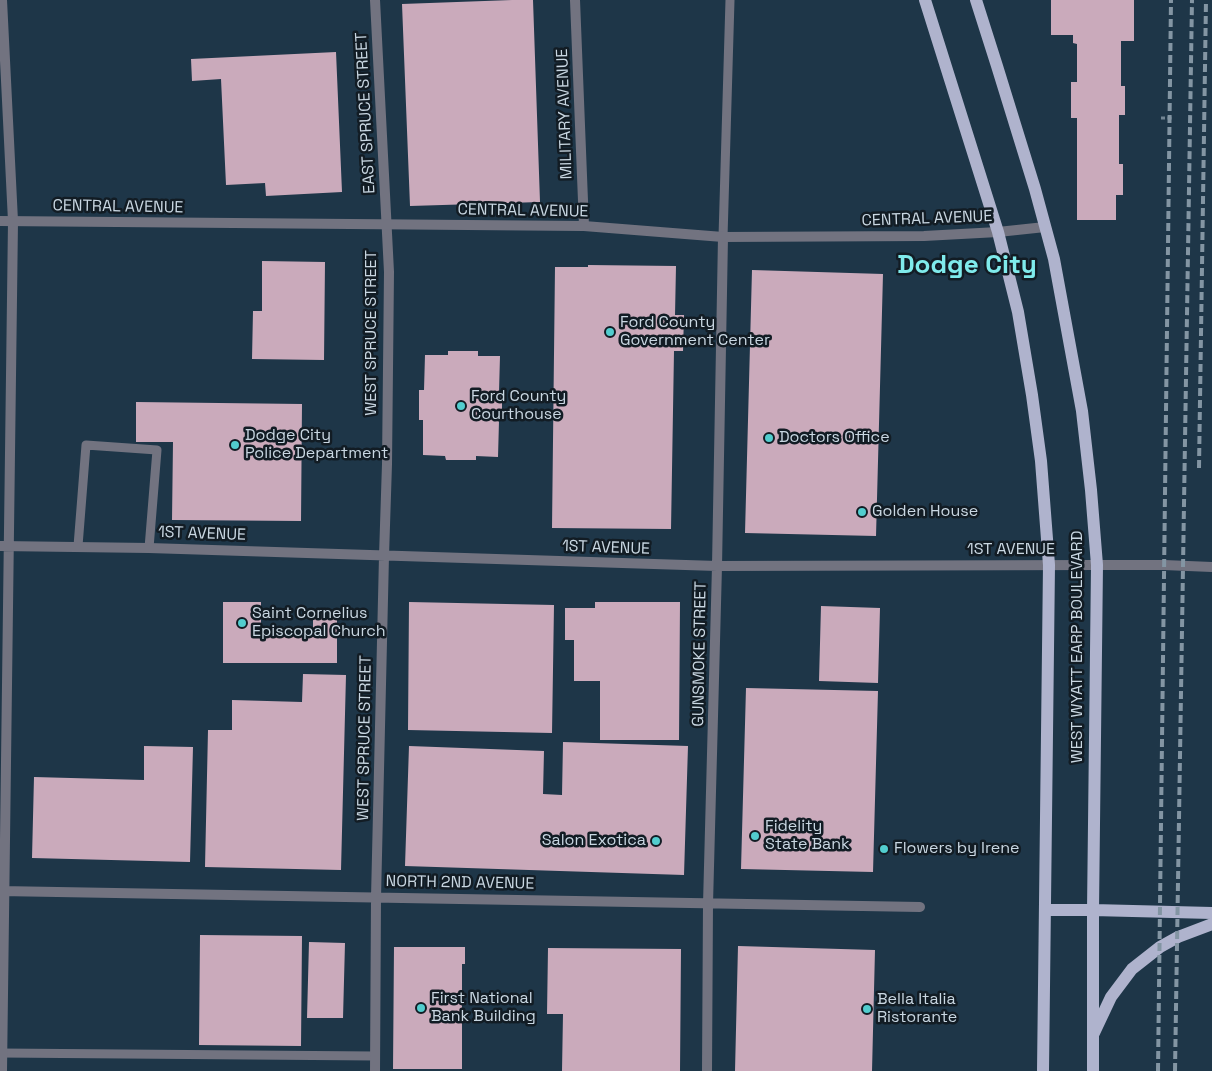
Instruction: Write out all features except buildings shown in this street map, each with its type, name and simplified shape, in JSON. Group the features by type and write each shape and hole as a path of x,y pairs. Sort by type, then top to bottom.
{"main road":[{"name":"WEST WYATT EARP BOULEVARD","path":"925,0 998,232 1018,312 1041,461 1049,565 1043,1071"},
{"name":"WEST WYATT EARP BOULEVARD","path":"976,0 1035,189 1054,258 1082,411 1091,490 1097,565 1093,1071"},
{"path":"1046,910 1212,913"},
{"path":"1092,1038 1111,996 1132,969 1160,946 1212,924"}],"street":[{"path":"2,0 13,221 4,546 2,1071"},
{"name":"EAST SPRUCE STREET","path":"375,0 387,225"},
{"name":"MILITARY AVENUE","path":"575,0 584,226"},
{"name":"CENTRAL AVENUE","path":"0,221 584,226 723,238 924,236 1045,227"},
{"name":"WEST SPRUCE STREET","path":"375,1071 376,898 387,454 389,272 387,225"},
{"name":"GUNSMOKE STREET","path":"707,1071 708,904 723,238"},
{"name":"1ST AVENUE","path":"4,546 78,546 717,566 1164,565 1212,567"},
{"name":"NORTH 2ND AVENUE","path":"2,891 920,908"}],"lane":[{"path":"723,238 730,0"},
{"path":"78,546 86,446 157,450 149,548"},
{"path":"1,1053 375,1056"}],"path":[{"path":"1161,118 1174,118"}],"railway":[{"path":"1158,1071 1171,0"},
{"path":"1175,1071 1192,0"},
{"path":"1199,468 1206,0"}],"place":[{"name":"Ford County Government Center","path":"610,332"},
{"name":"Ford County Courthouse","path":"461,406"},
{"name":"Doctors Office","path":"769,438"},
{"name":"Dodge City Police Department","path":"235,445"},
{"name":"Golden House","path":"862,512"},
{"name":"Saint Cornelius Episcopal Church","path":"242,623"},
{"name":"Fidelity State Bank","path":"755,836"},
{"name":"Salon Exotica","path":"656,841"},
{"name":"Flowers by Irene","path":"884,849"},
{"name":"First National Bank Building","path":"421,1008"},
{"name":"Bella Italia Ristorante","path":"867,1009"}],"district":[{"name":"Dodge City","path":"967,266"}]}
